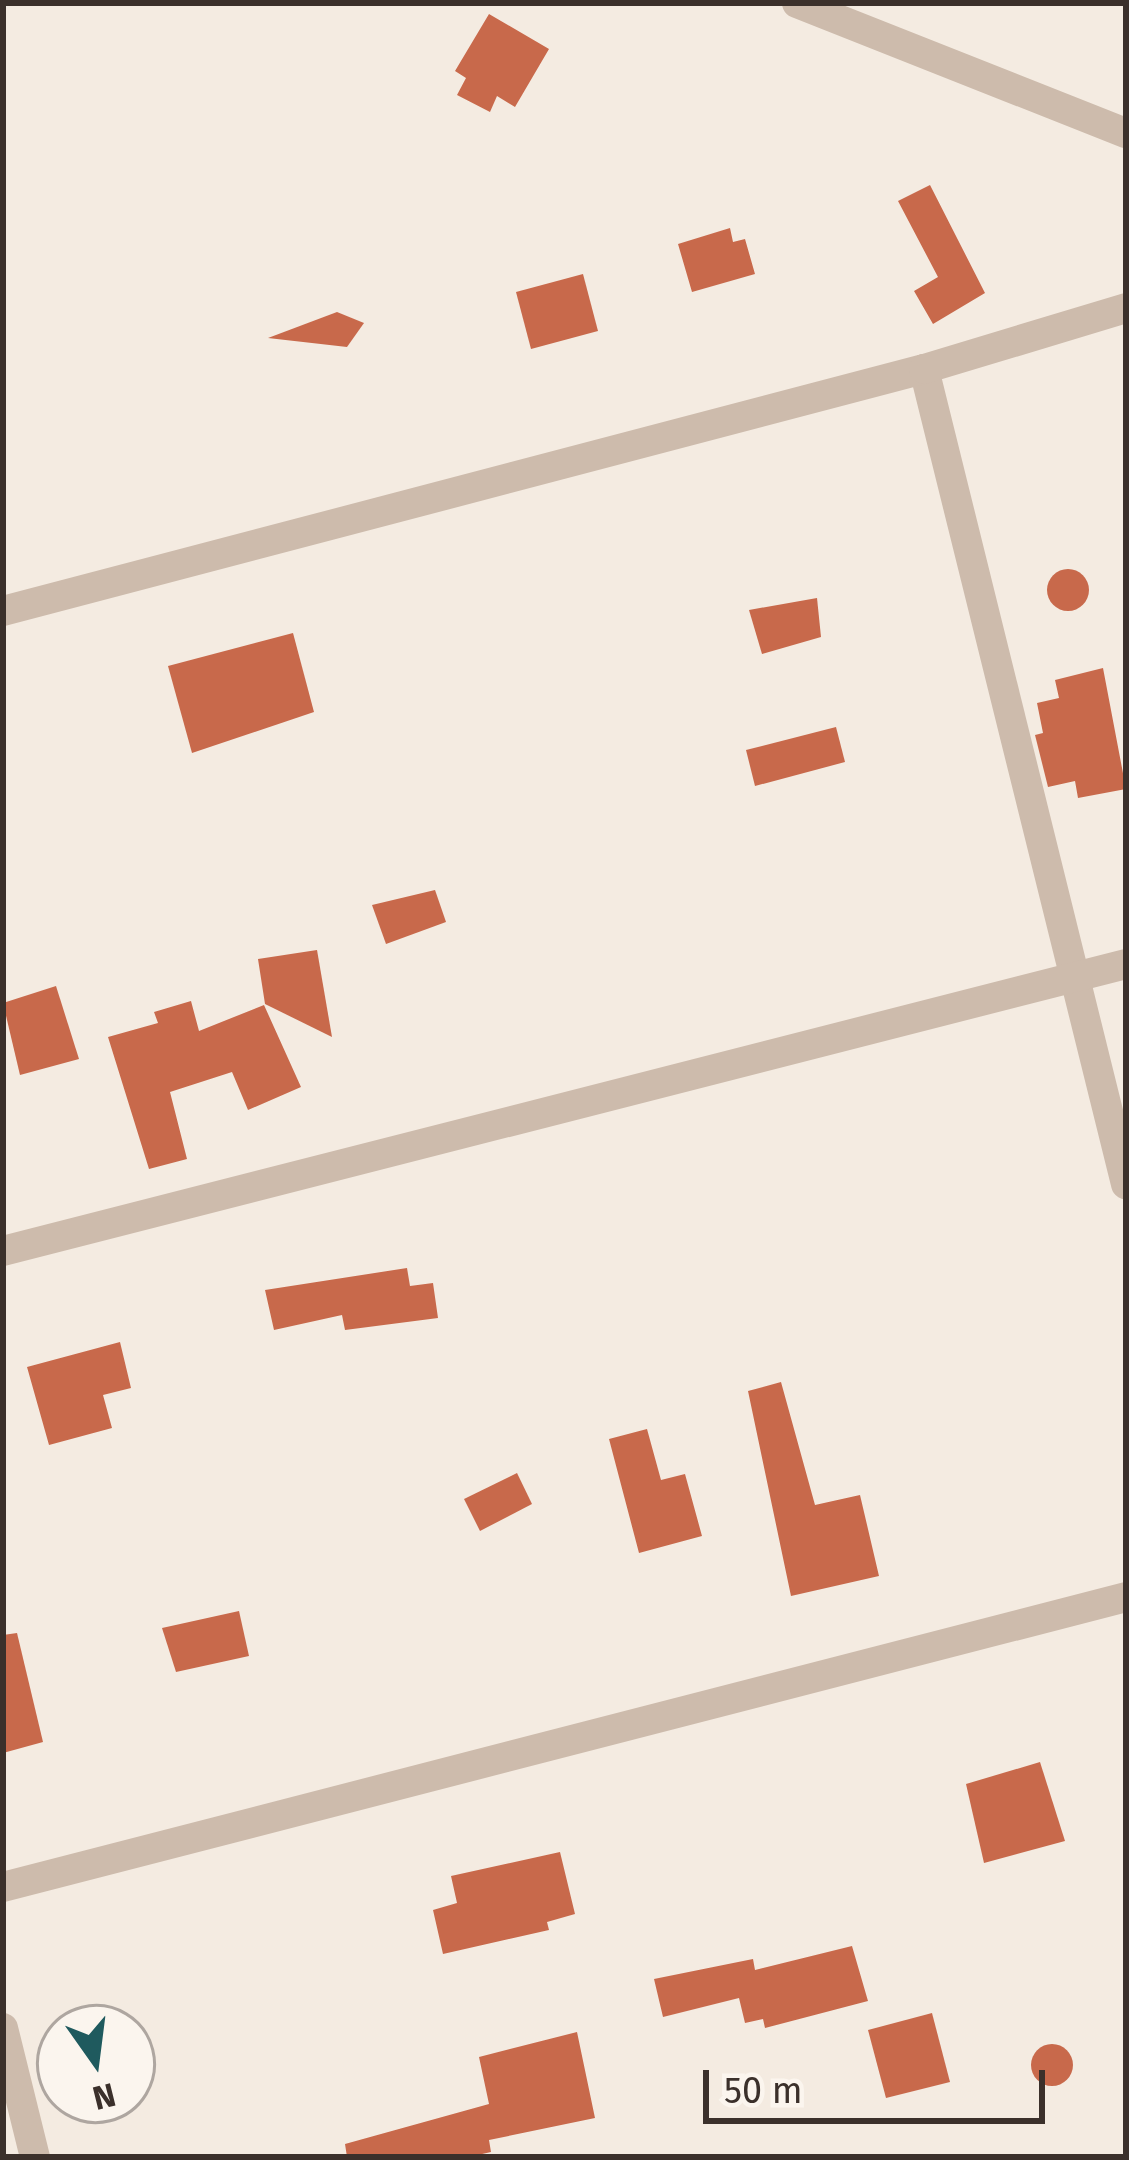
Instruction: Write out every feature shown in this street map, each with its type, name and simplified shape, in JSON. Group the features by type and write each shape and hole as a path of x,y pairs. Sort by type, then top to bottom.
{"street":[{"path":"797,3 1126,134"},
{"path":"3,611 923,369 1126,308"},
{"path":"923,369 1126,1184"},
{"path":"3,1251 1126,964"},
{"path":"3,1887 1126,1598"},
{"path":"3,2028 35,2157"}],"building":[{"path":"489,14 549,49 515,107 497,96 490,112 457,95 466,78 455,71"},
{"path":"930,185 985,293 933,324 914,291 938,277 898,201"},
{"path":"730,228 733,242 745,239 755,274 692,292 678,244"},
{"path":"583,274 598,331 531,349 516,292"},
{"path":"337,312 364,323 347,347 268,338"},
{"path":"1068,569 1083,575 1089,590 1083,605 1068,611 1053,605 1047,590 1053,575"},
{"path":"817,598 821,637 762,654 749,610"},
{"path":"293,633 314,712 192,753 168,666"},
{"path":"1103,668 1126,789 1078,798 1075,781 1048,787 1035,735 1043,733 1037,703 1059,698 1055,680"},
{"path":"836,727 845,762 755,786 746,750"},
{"path":"435,890 446,922 386,944 372,905"},
{"path":"317,950 332,1037 265,1004 258,959"},
{"path":"56,986 79,1059 20,1075 3,1003"},
{"path":"191,1001 199,1031 264,1005 301,1087 248,1110 232,1072 170,1092 187,1159 149,1169 108,1037 158,1023 154,1012"},
{"path":"407,1268 410,1286 433,1283 438,1318 345,1330 342,1315 274,1330 265,1290"},
{"path":"120,1342 131,1388 103,1395 112,1428 49,1445 27,1367"},
{"path":"781,1382 815,1505 860,1495 879,1576 791,1596 748,1391"},
{"path":"647,1429 661,1480 685,1474 702,1536 639,1553 609,1439"},
{"path":"517,1473 532,1504 480,1531 464,1499"},
{"path":"239,1611 249,1656 176,1672 162,1628"},
{"path":"17,1633 43,1742 3,1753 3,1635"},
{"path":"1040,1762 1065,1841 984,1863 966,1784"},
{"path":"560,1852 575,1914 547,1922 549,1930 443,1954 433,1910 457,1903 451,1876"},
{"path":"852,1946 868,2001 765,2028 763,2019 745,2023 739,1998 663,2017 654,1979 753,1959 755,1970"},
{"path":"932,2013 950,2082 886,2098 868,2030"},
{"path":"577,2032 595,2118 489,2140 491,2152 469,2157 347,2157 345,2144 489,2104 479,2057"},
{"path":"1052,2044 1067,2050 1073,2065 1067,2080 1052,2086 1037,2080 1031,2065 1037,2050"}]}
